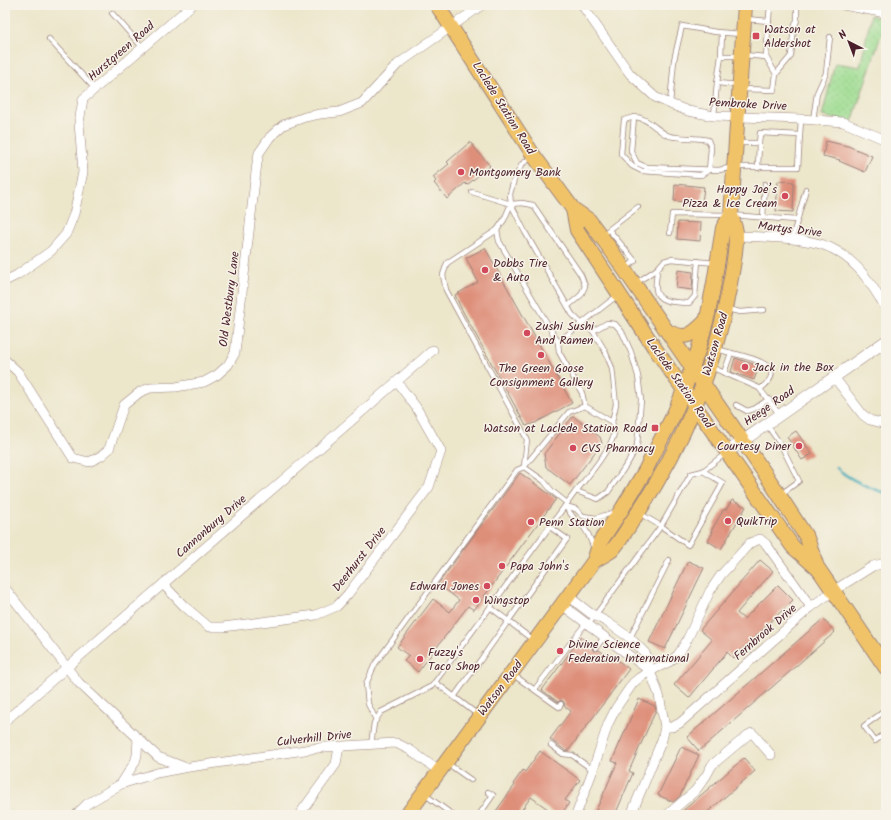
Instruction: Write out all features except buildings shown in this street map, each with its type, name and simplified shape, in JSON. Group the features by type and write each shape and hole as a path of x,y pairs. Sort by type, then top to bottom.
{"main road":[{"name":"Laclede Station Road","path":"437,5 452,26 534,156 573,209 605,233 624,269 743,441 807,538 817,567 886,668"},
{"name":"Watson Road","path":"406,815 565,601 595,558 600,542 622,509 653,457 674,414 692,368 706,321 718,264 723,228 730,215 745,12"},
{"name":"Laclede Station Road","path":"573,209 577,230 684,390 793,548 817,567"},
{"name":"Watson Road","path":"595,558 612,550 638,512 668,462 695,405 710,367 726,308 733,266 736,231 730,215"},
{"path":"667,331 683,337 688,336 706,321"}],"street":[{"name":"Hurstgreen Road","path":"5,281 17,275 51,251 66,234 74,214 83,172 79,123 84,99 192,5"},
{"name":"Old Westbury Lane","path":"5,360 18,372 73,458 89,462 101,456 109,449 124,405 140,392 150,388 176,387 204,382 217,375 228,365 235,353 257,163 259,153 270,137 283,125 305,117 339,112 362,103 398,64 482,5"},
{"name":"Pembroke Drive","path":"582,5 630,74 655,96 670,104 688,111 714,116 843,122 886,140"},
{"path":"843,5 886,13"},
{"name":"Martys Drive","path":"735,236 810,242 823,244 834,249 854,264 866,277 886,308"},
{"name":"Heege Road","path":"727,452 886,341"},
{"name":"Cannonbury Drive","path":"5,722 66,667 433,350"},
{"path":"834,377 863,415 870,420 886,424"},
{"name":"Deerhurst Drive","path":"163,584 184,606 209,627 223,627 316,614 337,606 348,594 429,487 441,451 416,407 397,382"},
{"path":"576,815 608,724 616,708 633,683 650,670 669,662 678,655 687,640 710,591 721,575 750,542 760,539 766,544 811,607"},
{"name":"Fernbrook Drive","path":"665,727 672,727 680,723 811,607 872,566 886,563"},
{"path":"5,588 79,683 158,757 185,768"},
{"path":"565,601 596,616 630,638 645,653 659,695 665,727 662,740 631,815"},
{"path":"565,601 587,624 650,670"},
{"path":"667,815 695,791 712,765 748,735 752,733 771,755"},
{"path":"76,815 87,804 121,784 135,762 138,738"},
{"name":"Culverhill Drive","path":"121,784 157,773 185,768 325,748 371,745 401,745 442,767"},
{"path":"299,815 336,764 339,747"}],"lane":[{"path":"770,5 766,57 776,74"},
{"path":"717,83 739,87 774,90 776,74 791,56 794,28 797,20 797,5"},
{"path":"745,12 769,21"},
{"path":"112,13 142,48"},
{"path":"670,104 674,60 682,26 722,33 743,34"},
{"path":"714,116 721,56 722,33"},
{"path":"813,120 817,92 826,73 830,37"},
{"path":"49,39 95,89"},
{"path":"721,56 766,57"},
{"path":"634,117 631,151 637,163 646,167 709,170 720,170 734,167 798,168 801,119"},
{"path":"634,117 641,117 668,136 708,140 711,148 709,170 701,176 642,171 632,166 621,154 624,120 634,117"},
{"path":"758,168 760,133 800,135"},
{"path":"735,143 759,143"},
{"path":"371,745 374,723 382,712 432,686 590,474 609,446 614,432 612,422 616,404 612,368 605,351 593,331 582,324 572,314 525,232 511,204 510,194 514,180 522,164 534,156"},
{"path":"763,217 765,184"},
{"path":"792,240 796,220 806,189"},
{"path":"472,192 511,204 522,203 533,205 581,275 585,286 581,295 568,306"},
{"path":"511,204 504,220 497,230 447,263 443,275 446,290 527,438 524,467"},
{"path":"605,233 638,207"},
{"path":"670,233 672,214 730,215 796,220"},
{"path":"497,230 499,241 558,342 559,352 582,393 585,406 612,422"},
{"path":"635,284 657,269 664,261 671,258 718,264"},
{"path":"657,269 656,291 660,298 665,301 689,303 695,296 698,261"},
{"path":"558,342 620,294"},
{"path":"726,308 740,312 764,310"},
{"path":"576,491 598,499 608,492 629,461 637,446 640,400 638,376 631,352 622,332 615,324 607,323 593,331"},
{"path":"715,349 731,352 765,363 770,368 771,375 770,380 760,389"},
{"path":"724,373 731,352"},
{"path":"710,367 759,388 780,415"},
{"path":"736,405 747,411 754,409 769,399"},
{"path":"376,720 368,704 366,684 375,664 517,470 524,467 569,412 585,406"},
{"path":"766,424 799,481 779,495"},
{"path":"535,689 587,624 596,616 662,526 691,474 703,471 727,452"},
{"path":"524,467 544,481 566,505 576,521 583,526 588,534 595,558"},
{"path":"638,512 662,526 688,545 723,483 703,471"},
{"path":"566,505 576,509 583,516 596,518 603,517 622,509"},
{"path":"454,697 567,539 550,527"},
{"path":"630,638 669,560"},
{"path":"490,607 535,641"},
{"path":"596,648 604,637"},
{"path":"511,673 559,707 561,704"},
{"path":"435,682 479,716"},
{"path":"886,710 864,726 875,741 886,733"},
{"path":"551,745 563,754 572,755 593,770"},
{"path":"442,767 471,780"},
{"path":"479,815 493,795 488,792"},
{"path":"422,793 453,815"}],"green space":[{"path":"871,15 886,20 852,122 822,116 835,63 860,67"}],"waterway":[{"path":"836,467 859,483 886,493"}],"place":[{"name":"Watson at Aldershot","path":"756,36"},
{"name":"Montgomery Bank","path":"461,172"},
{"name":"Happy Joe’s Pizza & Ice Cream","path":"785,196"},
{"name":"Dobbs Tire & Auto","path":"485,270"},
{"name":"Zushi Sushi And Ramen","path":"527,333"},
{"name":"The Green Goose Consignment Gallery","path":"541,355"},
{"name":"Jack in the Box","path":"745,367"},
{"name":"Watson at Laclede Station Road","path":"655,428"},
{"name":"Courtesy Diner","path":"799,446"},
{"name":"CVS Pharmacy","path":"573,448"},
{"name":"QuikTrip","path":"728,521"},
{"name":"Penn Station","path":"531,522"},
{"name":"Papa John's","path":"502,566"},
{"name":"Edward Jones","path":"487,586"},
{"name":"Wingstop","path":"476,600"},
{"name":"Divine Science Federation International","path":"560,651"},
{"name":"Fuzzy's Taco Shop","path":"420,659"}]}
